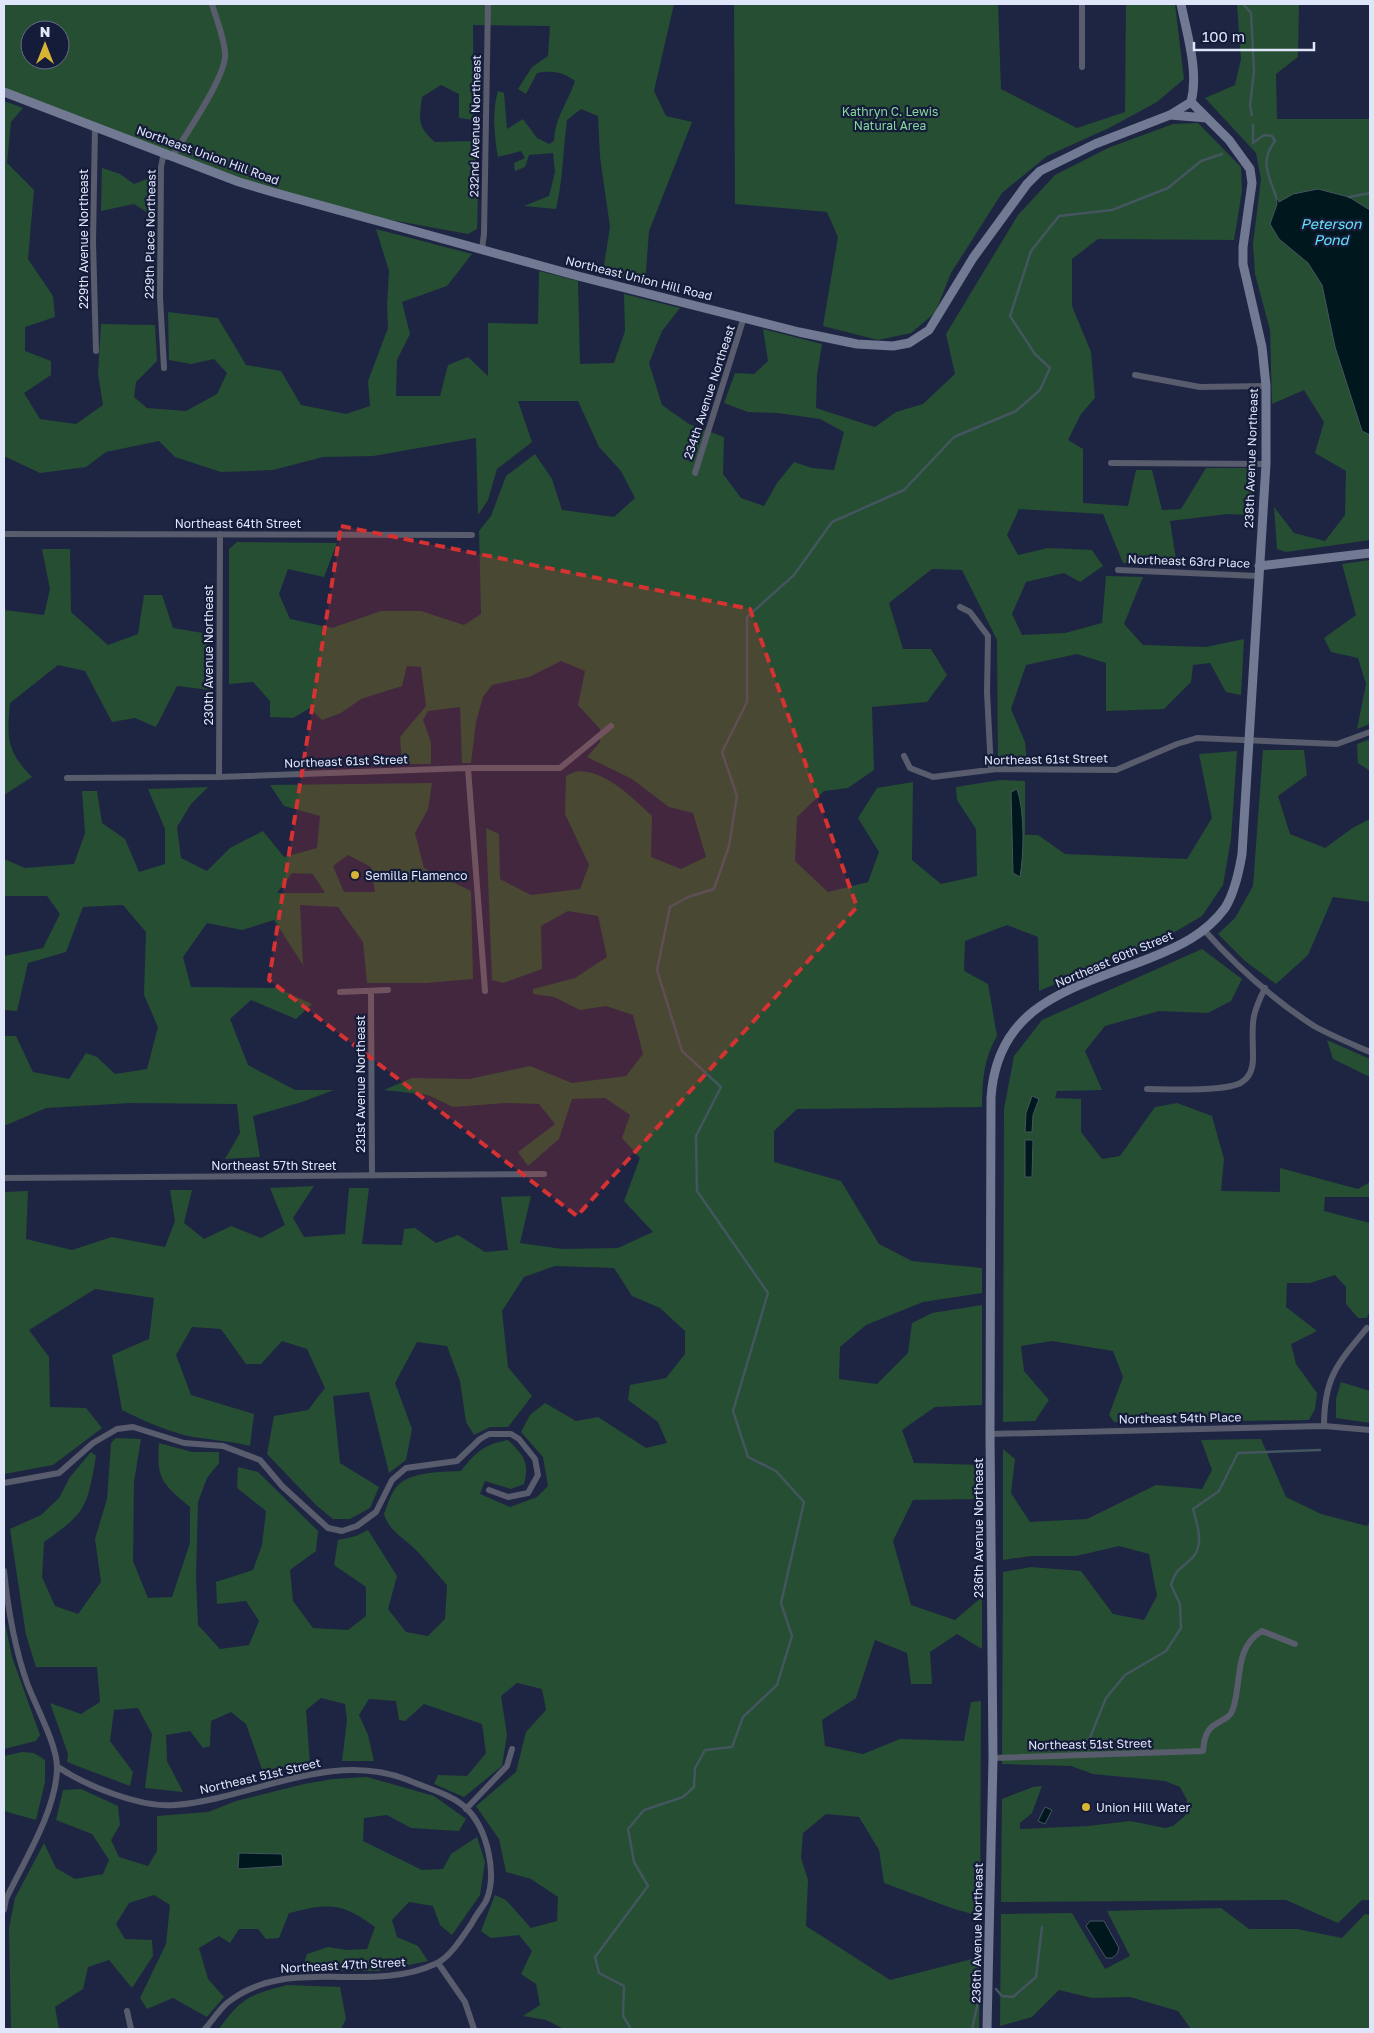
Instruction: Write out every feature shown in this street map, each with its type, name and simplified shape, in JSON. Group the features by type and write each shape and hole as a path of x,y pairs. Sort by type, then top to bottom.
{"street":[{"name":"229th Place Northeast","path":"164,368 160,297 161,167 163,157 173,156 217,81 225,63 224,45 212,4"},
{"name":"232nd Avenue Northeast","path":"482,249 484,234 488,4"},
{"path":"1082,4 1082,66"},
{"path":"1181,4 1192,59 1194,89 1190,102"},
{"name":"Northeast Union Hill Road","path":"4,92 239,182 276,193 646,294 799,332 857,344 893,346 920,338 937,320 972,258 1027,184 1040,171 1095,144 1170,115 1190,102"},
{"name":"238th Avenue Northeast","path":"1190,102 1229,140 1250,169 1252,183 1242,256 1245,278 1262,347 1266,386 1266,464 1242,854 1237,880"},
{"path":"1170,115 1185,114 1207,118"},
{"name":"229th Avenue Northeast","path":"95,127 93,242 96,351"},
{"name":"234th Avenue Northeast","path":"695,473 744,317"},
{"path":"1135,375 1200,387 1266,386"},
{"path":"1111,463 1266,464"},
{"name":"Northeast 64th Street","path":"4,534 472,535"},
{"name":"230th Avenue Northeast","path":"219,777 220,534"},
{"path":"1259,571 1370,553"},
{"name":"Northeast 63rd Place","path":"1118,570 1259,571"},
{"path":"960,607 970,612 988,636 987,692 991,770"},
{"name":"Northeast 61st Street","path":"67,778 219,777 468,768 560,768 610,726"},
{"name":"Northeast 61st Street","path":"904,756 910,768 933,778 991,770 1116,770 1177,744 1197,738 1337,744 1370,732"},
{"path":"468,768 485,992"},
{"name":"Northeast 60th Street","path":"1012,1032 1029,1014 1052,998 1187,942 1204,930 1224,908 1237,880"},
{"path":"1204,930 1226,955 1265,988 1316,1026 1370,1052"},
{"path":"1147,1089 1221,1088 1238,1085 1244,1081 1249,1075 1253,1061 1252,1016 1265,988"},
{"path":"340,992 388,990"},
{"name":"231st Avenue Northeast","path":"371,991 372,1176"},
{"name":"236th Avenue Northeast","path":"987,2029 992,1758 990,1434 991,1098 996,1064 1000,1052 1012,1032"},
{"name":"Northeast 57th Street","path":"4,1178 544,1174"},
{"path":"1324,1426 1324,1404 1328,1385 1345,1354 1366,1328"},
{"name":"Northeast 54th Place","path":"990,1434 1324,1426 1370,1430"},
{"path":"4,1483 59,1473 93,1443 117,1429 133,1427 184,1442 223,1446 260,1460 282,1486 328,1528 342,1531 357,1526 376,1512 392,1480 406,1468 457,1461 480,1439 489,1434 511,1434 519,1439 535,1459 538,1475 528,1493 508,1497 488,1490"},
{"path":"4,1571 11,1627 27,1683 47,1729 58,1768 50,1807 6,1899 4,1910"},
{"name":"Northeast 51st Street","path":"992,1758 1188,1753 1203,1751 1205,1737 1212,1726 1223,1722 1233,1711 1240,1667 1250,1638 1262,1631 1295,1644"},
{"path":"474,2029 465,2002 438,1963 457,1943 486,1899 492,1864 484,1838 466,1809 508,1766 512,1749"},
{"name":"Northeast 51st Street","path":"58,1768 75,1779 129,1799 173,1805 212,1799 270,1783 324,1772 368,1770 410,1781 445,1795 466,1809"},
{"name":"Northeast 47th Street","path":"205,2029 226,2004 252,1987 274,1980 297,1977 390,1976 414,1973 438,1963"},
{"path":"127,2011 131,2029"}],"highlighted area":[{"path":"341,526 750,609 857,907 577,1216 269,980"}],"green space":[{"path":"4,4 674,4 654,91 666,116 692,122 649,231 645,284 603,272 610,227 600,157 598,116 581,109 567,120 562,176 556,209 524,206 549,196 555,172 553,153 529,155 525,167 515,171 514,163 525,158 521,151 498,157 494,124 498,91 504,93 507,129 523,119 537,138 549,144 554,141 559,116 575,81 557,72 543,72 537,73 526,94 518,89 532,67 548,56 550,26 473,25 474,120 459,118 459,94 441,85 422,97 420,117 422,127 429,137 435,142 473,141 478,195 477,229 468,234 336,210 276,193 4,92"},
{"name":"Kathryn C. Lewis Natural Area","path":"734,4 998,4 1001,89 1077,128 1125,112 1126,4 1175,4 1184,79 1157,102 1109,128 1047,156 1002,193 951,273 935,313 911,333 878,340 823,326 838,237 827,212 735,204"},
{"path":"1233,4 1299,4 1298,57 1276,74 1277,119 1370,119 1370,540 1286,552 1277,549 1274,507 1294,533 1325,541 1345,515 1346,471 1315,453 1324,422 1304,390 1272,404 1270,330 1255,274 1253,244 1261,179 1256,153 1205,98 1235,85 1241,59 1237,5"},
{"path":"4,101 23,108 11,122 7,163 34,190 28,259 53,296 55,317 25,327 25,351 51,361 51,375 24,393 40,419 76,424 103,405 98,374 101,324 155,325 157,361 136,382 134,397 147,408 186,411 217,394 227,373 214,359 191,364 169,360 168,312 218,318 246,365 281,371 301,405 346,414 370,406 368,381 388,328 389,271 376,229 472,254 447,286 402,302 410,334 397,360 396,396 440,396 448,365 468,357 488,376 488,323 538,324 539,271 578,281 580,364 614,363 625,331 624,294 680,308 662,331 649,363 662,405 689,424 724,437 723,474 741,498 764,506 777,483 794,462 812,468 834,470 844,432 820,419 778,413 748,412 724,403 735,373 754,374 768,361 763,329 822,344 817,375 816,408 875,427 896,412 923,404 955,374 946,334 1018,215 1055,175 1108,148 1173,124 1198,123 1241,167 1242,191 1234,240 1098,239 1072,259 1072,306 1091,352 1095,398 1081,414 1068,440 1083,449 1083,503 1128,506 1136,470 1152,470 1162,510 1181,509 1206,468 1255,468 1253,515 1227,514 1170,521 1177,566 1123,563 1103,514 1019,509 1007,535 1018,555 1048,548 1092,550 1103,566 1080,582 1064,573 1026,582 1012,614 1022,635 1065,633 1102,623 1106,576 1143,577 1124,624 1143,645 1206,647 1244,639 1241,695 1226,692 1210,663 1193,665 1191,682 1164,709 1106,711 1106,663 1077,654 1026,665 1011,709 1025,742 1027,762 998,762 997,640 962,570 932,569 889,603 903,649 931,649 947,675 927,702 872,707 874,770 848,788 824,791 797,817 795,861 828,892 868,882 879,852 858,818 877,788 913,782 912,860 941,884 977,876 976,829 957,800 956,787 1000,780 1025,781 1025,835 1038,835 1065,854 1187,859 1212,818 1199,754 1237,751 1231,839 1223,885 1202,916 1168,936 1039,991 1038,937 1007,925 965,941 964,971 988,984 997,1036 989,1052 985,1070 982,1107 797,1109 774,1131 774,1162 841,1181 879,1244 912,1261 982,1268 982,1293 923,1302 866,1325 840,1347 839,1379 877,1384 908,1353 912,1323 932,1313 982,1305 982,1405 935,1407 902,1430 914,1463 982,1465 982,1499 913,1500 893,1541 911,1605 955,1620 982,1597 982,1649 957,1634 930,1652 932,1684 911,1684 907,1653 875,1640 856,1698 822,1720 825,1746 863,1754 900,1739 964,1741 971,1702 981,1701 980,1916 954,1909 884,1883 879,1850 859,1817 826,1814 803,1833 801,1858 808,1880 806,1926 890,1980 980,1957 979,2029 564,2029 546,2020 523,2016 540,2005 536,1984 521,1974 532,1951 519,1935 491,1938 481,1931 495,1895 506,1900 531,1928 557,1921 558,1897 531,1879 506,1872 499,1839 476,1806 516,1772 526,1732 546,1710 542,1689 517,1683 501,1696 507,1735 502,1766 464,1797 434,1784 438,1775 467,1776 486,1753 482,1724 424,1704 405,1721 399,1720 396,1701 369,1699 359,1715 368,1735 374,1761 342,1761 347,1720 345,1704 321,1698 306,1710 310,1764 264,1775 246,1724 231,1712 211,1721 210,1746 203,1748 190,1731 166,1735 167,1761 183,1792 145,1788 152,1734 138,1708 114,1710 110,1741 133,1772 130,1786 67,1762 68,1754 50,1703 81,1714 100,1702 97,1667 36,1667 26,1635 10,1529 41,1515 59,1498 70,1477 91,1452 96,1456 90,1487 83,1507 69,1523 44,1542 42,1577 55,1606 78,1614 101,1582 95,1539 107,1499 111,1443 116,1438 141,1439 134,1482 133,1561 148,1598 172,1597 190,1543 190,1507 163,1480 159,1465 159,1443 192,1452 219,1452 219,1463 207,1478 198,1502 196,1577 198,1625 220,1649 249,1645 259,1621 246,1601 217,1604 216,1582 253,1570 262,1545 266,1511 237,1488 238,1467 258,1472 318,1531 316,1551 290,1570 293,1601 313,1628 348,1630 366,1616 366,1587 334,1565 338,1540 356,1536 368,1530 397,1576 388,1609 406,1632 428,1636 445,1619 447,1585 418,1552 394,1531 387,1521 384,1514 390,1498 400,1483 416,1476 434,1472 461,1471 481,1450 492,1444 508,1440 518,1450 526,1464 524,1484 511,1489 485,1481 480,1494 510,1507 537,1497 548,1486 543,1457 521,1432 530,1415 545,1403 576,1421 598,1417 646,1448 667,1443 658,1422 628,1400 630,1385 666,1378 685,1354 685,1331 660,1308 632,1296 614,1268 555,1266 524,1277 502,1311 508,1367 532,1396 508,1427 490,1427 474,1435 466,1422 460,1381 447,1346 417,1342 395,1383 412,1429 406,1460 389,1473 369,1392 333,1396 340,1463 379,1487 370,1508 350,1519 333,1519 317,1506 267,1454 274,1416 308,1410 325,1388 307,1349 282,1341 261,1364 246,1364 221,1329 192,1327 176,1355 191,1395 254,1414 250,1446 184,1435 152,1424 122,1410 112,1355 149,1339 154,1298 95,1289 29,1330 49,1357 50,1407 86,1408 102,1428 53,1465 4,1474 4,1192 28,1191 26,1239 72,1250 112,1237 165,1247 175,1221 170,1190 192,1190 184,1223 204,1239 231,1226 261,1238 285,1225 270,1188 314,1186 293,1218 304,1237 345,1234 349,1188 369,1188 362,1244 402,1245 404,1229 415,1228 436,1243 458,1235 485,1252 508,1250 501,1197 531,1196 520,1243 562,1249 618,1248 653,1232 624,1201 640,1158 622,1138 630,1115 605,1098 572,1099 559,1139 528,1166 518,1152 555,1124 539,1104 506,1103 453,1107 428,1095 384,1090 412,1078 469,1079 530,1066 572,1083 626,1076 643,1054 633,1015 606,1006 580,1010 554,997 533,994 533,989 575,978 607,957 598,916 568,911 541,926 542,969 503,983 492,980 486,828 499,834 500,879 531,895 580,889 589,865 565,814 566,776 581,771 601,776 610,781 628,794 652,816 651,857 681,869 706,857 693,813 669,807 632,779 587,757 600,742 600,729 578,705 585,671 561,661 529,677 492,685 483,697 476,722 471,763 462,763 460,707 428,711 423,720 431,742 431,764 402,764 400,737 426,706 421,667 407,666 402,686 361,699 341,713 322,720 310,708 293,718 270,717 270,701 253,682 229,684 229,549 237,542 337,543 324,577 288,569 279,594 290,619 332,628 381,611 421,611 464,625 481,614 479,531 491,516 506,476 535,454 552,479 562,510 614,517 635,498 621,471 599,447 578,401 518,401 532,442 497,469 488,500 478,515 476,438 373,456 323,457 273,470 221,472 175,457 159,441 106,452 86,467 40,473 6,457 4,459"},
{"path":"102,168 120,174 134,184 157,175 156,218 134,204 101,211"},
{"path":"42,549 70,549 71,612 108,645 138,634 144,595 162,595 173,628 209,634 210,690 177,686 156,727 135,718 112,722 85,671 58,665 10,703 10,743 17,759 32,777 4,795 4,610 44,615 50,589"},
{"path":"1370,560 1370,724 1357,729 1366,684 1358,658 1331,652 1324,638 1356,615 1342,564"},
{"path":"1370,739 1370,771 1358,763 1357,744"},
{"path":"1263,750 1304,750 1307,775 1278,796 1290,834 1325,848 1354,827 1370,819 1370,902 1333,897 1308,955 1276,984 1245,961 1218,934 1235,918 1253,886"},
{"path":"432,783 428,809 415,833 424,868 471,891 473,979 426,983 367,983 363,942 338,907 300,905 303,965 274,920 242,930 207,923 183,957 191,987 277,988 312,1004 296,1019 251,1000 230,1019 248,1065 295,1090 334,1090 302,1102 253,1116 260,1157 225,1159 240,1133 237,1104 131,1103 46,1108 4,1126 4,1036 16,1036 33,1072 69,1079 86,1053 97,1057 115,1074 147,1069 158,1027 144,995 146,932 123,905 83,907 66,952 28,963 17,1011 4,1010 4,956 43,948 60,914 47,896 4,896 4,859 25,868 74,864 85,833 82,791 97,791 102,823 125,839 139,872 165,864 165,829 148,789 208,787 191,804 177,827 181,858 207,871 230,848 263,831 284,857 317,848 320,816 284,806 270,785","holes":["348,855 371,867 375,892 344,892 333,866","292,873 313,874 325,893 277,893"]},
{"path":"1202,949 1242,979 1231,1001 1208,1013 1159,1011 1105,1026 1085,1051 1102,1090 1057,1091 1055,1098 1081,1099 1081,1132 1102,1159 1120,1156 1155,1107 1177,1103 1212,1116 1224,1159 1221,1191 1280,1192 1280,1168 1358,1189 1370,1182 1370,1197 1325,1197 1324,1211 1370,1223 1370,1310 1367,1318 1358,1318 1346,1304 1346,1287 1335,1275 1310,1283 1287,1283 1286,1307 1317,1331 1291,1344 1296,1364 1317,1393 1315,1409 1309,1420 1114,1422 1109,1415 1123,1377 1113,1351 1052,1341 1021,1346 1024,1371 1049,1400 1035,1421 1003,1422 1004,1109 1014,1056 1042,1020"},
{"path":"1327,1040 1370,1059 1370,1077 1333,1059"},
{"path":"1341,1382 1370,1391 1370,1423 1336,1418 1336,1399"},
{"path":"1261,1439 1286,1497 1321,1514 1367,1526 1370,1521 1370,1900 1362,1900 1338,1923 1286,1900 1001,1902 1002,1799 1033,1787 1042,1786 1032,1813 1020,1823 1020,1829 1088,1826 1130,1821 1165,1828 1173,1826 1185,1816 1187,1800 1180,1787 1165,1781 1093,1774 1071,1766 1002,1764 1003,1572 1031,1567 1081,1571 1113,1614 1144,1620 1157,1596 1149,1554 1119,1546 1076,1556 1031,1556 1003,1560 1003,1449 1015,1459 1011,1493 1030,1522 1087,1519 1156,1485 1202,1489 1212,1470 1201,1440"},
{"path":"4,1618 12,1657 40,1735 36,1741 4,1749"},
{"path":"22,1752 34,1753 45,1760 45,1782 36,1820 4,1811 4,1756"},
{"path":"367,1777 434,1796 466,1819 459,1831 411,1828 387,1815 364,1818 363,1841 422,1870 443,1869 451,1854 477,1837 485,1862 480,1895 452,1935 440,1925 433,1906 409,1902 392,1920 397,1937 418,1946 428,1961 378,1971 302,1970 307,1954 328,1947 347,1950 367,1949 375,1927 344,1909 325,1906 314,1907 289,1913 279,1938 266,1939 258,1929 239,1929 230,1943 219,1936 199,1948 208,1979 224,1997 207,2017 173,1998 147,2009 140,1998 166,1944 170,1905 154,1895 129,1903 116,1924 125,1939 152,1940 153,1956 132,1988 109,1960 88,1967 83,1989 55,2007 59,2029 11,2029 9,1928 15,1898 44,1843 56,1868 75,1879 103,1874 109,1860 92,1834 56,1820 63,1790 81,1789 118,1806 120,1825 111,1840 119,1857 148,1866 157,1851 157,1816 208,1812 236,1801 304,1784 333,1779"},
{"path":"1221,1908 1249,1929 1297,1929 1342,1938 1365,1914 1370,1915 1370,2029 1191,2029 1178,2011 1130,1997 1092,1998 1059,1990 1032,2017 1000,2026 1001,1914 1072,1913 1105,1969 1130,1956 1107,1911"},
{"path":"287,1985 340,1987 346,2019 341,2029 219,2029 234,2010 248,1999"}],"water":[{"name":"Peterson Pond","path":"1318,189 1349,197 1370,210 1370,435 1362,431 1335,347 1322,285 1308,263 1279,239 1270,224 1277,204 1276,197 1279,202 1293,194"},
{"path":"1017,789 1020,798 1023,833 1020,877 1013,873 1011,792"},
{"path":"1032,1096 1039,1099 1033,1115 1032,1132 1025,1132 1026,1113"},
{"path":"1025,1140 1033,1140 1032,1177 1025,1177"},
{"path":"1045,1807 1052,1810 1045,1824 1038,1821"},
{"path":"239,1853 282,1854 283,1866 238,1869"},
{"path":"1090,1921 1104,1921 1119,1948 1117,1954 1112,1958 1106,1958 1086,1926"}],"waterway":[{"path":"1243,4 1251,13 1254,71 1250,106 1252,115"},
{"path":"1253,125 1253,143"},
{"path":"1253,143 1264,135 1272,136 1275,141 1266,162 1268,175 1276,197"},
{"path":"631,2029 623,2016 624,1986 599,1973 595,1957 648,1886 634,1862 628,1829 644,1810 683,1797 694,1787 695,1768 705,1750 732,1747 743,1717 777,1685 792,1636 781,1603 804,1502 776,1471 748,1457 733,1411 768,1293 697,1191 696,1136 721,1087 682,1051 657,970 670,907 688,897 714,889 729,846 737,796 722,752 747,702 747,617 794,575 832,522 904,490 954,437 1016,411 1040,390 1050,368 1035,354 1010,316 1031,251 1059,216 1112,210 1168,188 1201,161 1222,154"},
{"path":"1349,197 1370,193"},
{"path":"1087,1745 1106,1698 1125,1675 1166,1651 1181,1628 1180,1604 1171,1585 1177,1572 1192,1558 1198,1547 1199,1535 1193,1509 1219,1491 1238,1453 1320,1450"},
{"path":"996,1989 1002,1996 1013,1997 1036,1977 1042,1927"},
{"path":"972,2029 981,1989"}],"place":[{"name":"Semilla Flamenco","path":"355,875"},
{"name":"Union Hill Water","path":"1086,1807"}]}
